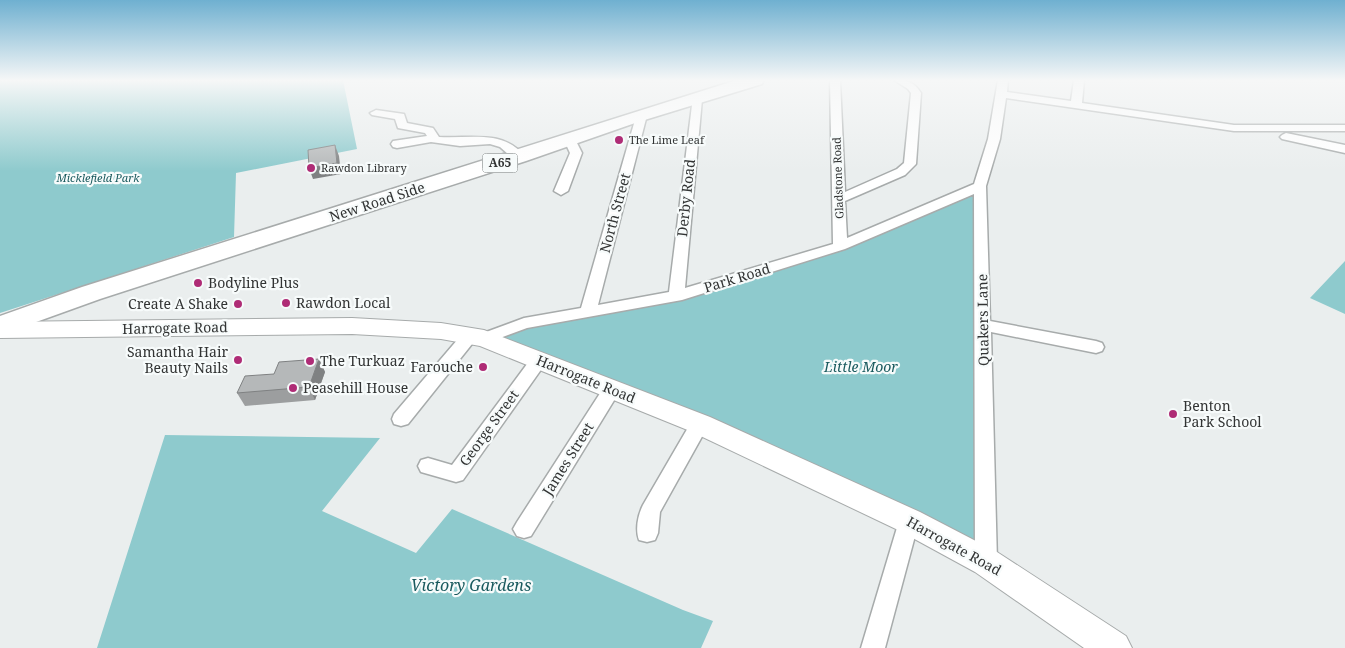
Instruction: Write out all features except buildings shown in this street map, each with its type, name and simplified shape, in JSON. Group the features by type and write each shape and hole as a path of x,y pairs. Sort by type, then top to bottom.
{"main road":[{"name":"New Road Side","path":"0,328 100,290 660,110"},
{"name":"Harrogate Road","path":"0,328 352,326 400,327 477,337 700,424 909,521 986,562 1114,648"}],"street":[{"name":"Derby Road","path":"676,296 696,110"},
{"name":"Gladstone Road","path":"837,110 840,246"},
{"path":"839,199 886,180 901,172 910,164 915,110"},
{"name":"Quakers Lane","path":"986,562 984,325 980,186 994,140 998,110"},
{"path":"1112,110 1234,128 1345,149"},
{"path":"376,114 400,116 402,126 429,130 434,138"},
{"name":"North Street","path":"588,311 641,116"},
{"path":"1234,128 1345,128"},
{"path":"398,144 434,138 460,142 490,140 504,144 519,157"},
{"path":"561,191 576,153 570,140"},
{"name":"Park Road","path":"477,337 524,323 676,296 840,246 980,186"},
{"path":"984,325 1096,347"},
{"path":"401,419 477,337"},
{"name":"George Street","path":"428,466 456,474 539,360"},
{"name":"James Street","path":"524,530 612,389"},
{"path":"646,533 650,511 700,424"},
{"path":"873,648 909,521"}],"green space":[{"name":"Micklefield Park","path":"0,110 349,110 357,149 236,173 234,237 0,313"},
{"name":"Little Moor","path":"980,186 986,562 484,338 524,323 676,296 840,246"},
{"path":"1345,261 1345,314 1310,298"},
{"name":"Victory Gardens","path":"165,435 380,438 322,511 416,553 452,509 683,610 713,621 701,648 97,648"}],"place":[{"name":"The Lime Leaf","path":"619,140"},
{"name":"Rawdon Library","path":"311,168"},
{"name":"Bodyline Plus","path":"198,283"},
{"name":"Rawdon Local","path":"286,303"},
{"name":"Create A Shake","path":"238,304"},
{"name":"Samantha Hair Beauty Nails","path":"238,360"},
{"name":"The Turkuaz","path":"310,361"},
{"name":"Farouche","path":"483,367"},
{"name":"Peasehill House","path":"293,388"},
{"name":"Benton Park School","path":"1173,414"}]}
